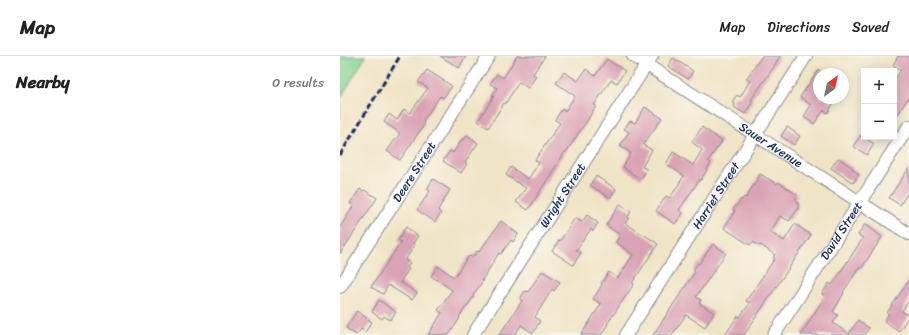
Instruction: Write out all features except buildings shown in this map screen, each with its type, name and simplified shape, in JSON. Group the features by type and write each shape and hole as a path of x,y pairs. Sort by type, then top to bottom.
{"street":[{"name":"Deere Street","path":"340,287 489,56"},
{"name":"Sauer Avenue","path":"633,56 649,60 755,135 909,234"},
{"name":"Harriet Street","path":"626,335 806,56"},
{"name":"Wright Street","path":"473,335 649,60"},
{"name":"David Street","path":"774,335 909,126"}],"green space":[{"path":"340,56 366,56 340,99"}],"railway":[{"path":"340,155 400,56"}]}
